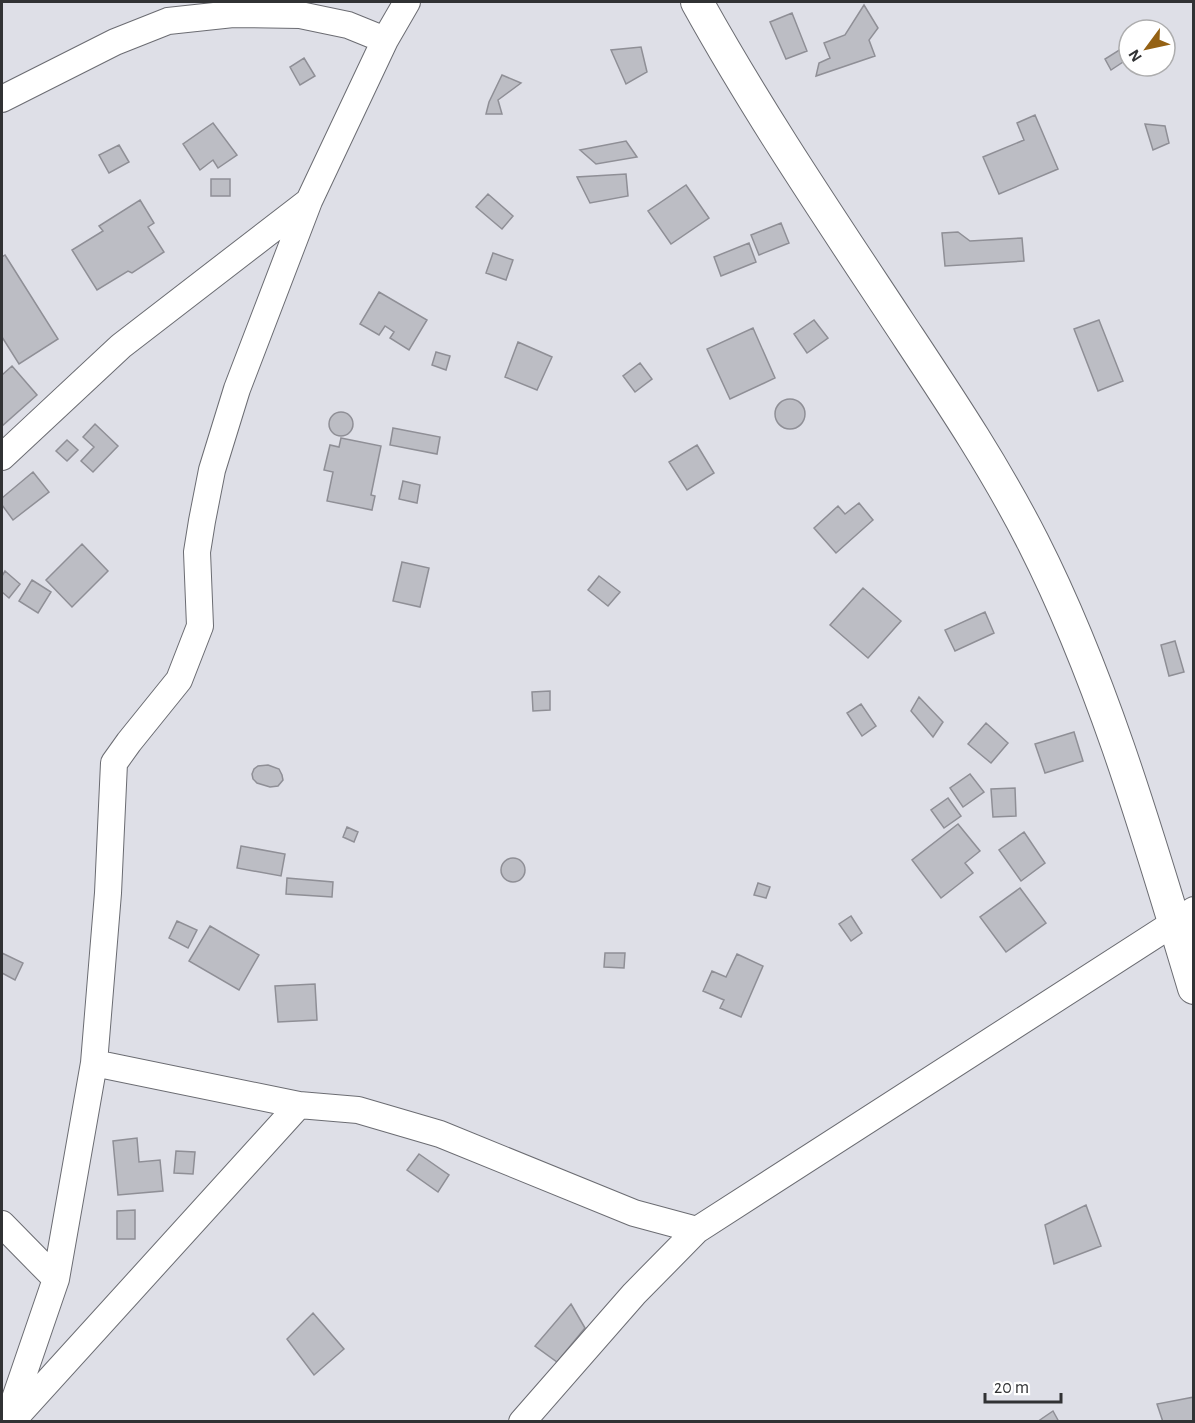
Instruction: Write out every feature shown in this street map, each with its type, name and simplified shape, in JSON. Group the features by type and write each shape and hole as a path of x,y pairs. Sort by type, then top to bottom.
{"street":[{"path":"9,1422 56,1279 94,1063 108,893 114,763 179,680 200,626 197,552 212,470 237,389 309,201 385,40 407,2"},
{"path":"697,2 774,133 969,428 1033,541 1079,641 1134,795 1184,916 1194,988"},
{"path":"2,99 115,42 168,21 233,14 300,15 348,25 385,40"},
{"path":"2,457 121,346 309,201"},
{"path":"522,1422 634,1294 697,1230 1184,916"},
{"path":"94,1063 299,1105 357,1110 440,1134 634,1213 697,1230"},
{"path":"9,1422 299,1105"},
{"path":"2,1224 56,1279"}],"building":[{"path":"864,5 878,28 869,40 875,56 816,76 819,63 830,58 824,43 845,35"},
{"path":"792,13 807,51 786,59 770,22"},
{"path":"641,47 647,72 626,84 611,50"},
{"path":"1117,51 1117,66 1111,70 1105,59"},
{"path":"304,58 315,76 300,85 290,67"},
{"path":"502,75 521,83 498,100 502,114 486,114 489,102"},
{"path":"1035,115 1058,169 999,194 983,157 1024,140 1017,123"},
{"path":"213,123 237,155 218,168 213,160 200,170 183,144"},
{"path":"1145,124 1165,126 1169,143 1153,150"},
{"path":"626,141 637,157 596,164 580,150"},
{"path":"119,145 129,162 109,173 99,155"},
{"path":"626,174 628,196 590,203 577,177"},
{"path":"211,179 230,179 230,196 211,196"},
{"path":"686,185 709,218 671,244 648,211"},
{"path":"488,194 513,216 502,229 476,207"},
{"path":"140,200 154,223 148,227 164,252 132,273 128,271 97,290 72,250 103,231 99,226"},
{"path":"781,223 789,243 759,255 751,235"},
{"path":"958,232 970,241 1022,238 1024,261 945,266 942,233"},
{"path":"749,243 756,262 721,276 714,257"},
{"path":"493,253 513,260 506,280 486,273"},
{"path":"5,255 58,339 19,364 2,337 2,257"},
{"path":"379,292 427,320 409,350 390,338 394,332 385,326 379,335 360,324"},
{"path":"814,320 828,338 807,353 794,334"},
{"path":"1099,320 1123,381 1098,391 1074,329"},
{"path":"753,328 775,378 730,399 707,349"},
{"path":"518,342 552,357 537,390 505,377"},
{"path":"436,352 450,356 446,370 432,365"},
{"path":"640,363 652,379 635,392 623,376"},
{"path":"12,366 37,395 2,426 2,375"},
{"path":"790,399 796,400 804,408 804,420 796,428 790,429 784,428 776,420 775,414 776,408 784,400"},
{"path":"341,412 350,415 353,424 350,433 341,436 332,433 329,424 332,415"},
{"path":"95,424 118,446 93,472 81,461 94,447 83,437"},
{"path":"393,428 440,437 437,454 390,445"},
{"path":"341,438 381,446 371,495 375,496 372,510 327,501 333,472 324,470 330,445 339,447"},
{"path":"67,440 78,450 67,461 56,451"},
{"path":"697,445 714,473 687,490 669,462"},
{"path":"33,472 49,492 13,520 2,505 2,498"},
{"path":"403,481 420,485 417,503 399,499"},
{"path":"859,503 873,520 836,553 814,528 838,506 845,514"},
{"path":"82,544 108,571 72,607 46,580"},
{"path":"402,562 429,568 420,607 393,601"},
{"path":"5,571 20,584 9,598 2,592 2,576"},
{"path":"599,576 620,592 608,606 588,590"},
{"path":"32,580 51,592 38,613 19,601"},
{"path":"863,588 901,621 868,658 830,625"},
{"path":"985,612 994,633 955,651 945,630"},
{"path":"1175,641 1184,672 1169,676 1161,645"},
{"path":"550,691 550,710 533,711 532,692"},
{"path":"919,697 943,722 933,737 911,711"},
{"path":"861,704 876,726 862,736 847,713"},
{"path":"986,723 1008,743 991,763 968,744"},
{"path":"1074,732 1083,761 1045,773 1035,744"},
{"path":"268,765 279,769 282,775 283,780 278,786 270,787 257,783 253,779 254,769"},
{"path":"970,774 984,792 963,807 950,788"},
{"path":"1015,788 1016,816 993,817 991,789"},
{"path":"948,798 961,816 944,828 931,810"},
{"path":"958,824 980,851 965,863 973,873 941,898 912,860"},
{"path":"347,827 358,832 354,842 343,837"},
{"path":"1024,832 1045,863 1021,881 999,850"},
{"path":"241,846 285,854 281,876 237,868"},
{"path":"513,858 521,862 525,870 521,878 513,882 505,878 501,870 505,862"},
{"path":"287,878 333,882 332,897 286,894"},
{"path":"758,883 770,887 766,898 754,895"},
{"path":"1020,888 1046,923 1006,952 980,917"},
{"path":"851,916 862,933 851,941 839,924"},
{"path":"177,921 197,930 188,948 169,938"},
{"path":"210,926 259,955 239,990 189,961"},
{"path":"2,953 23,963 15,980 2,973"},
{"path":"605,953 625,953 624,968 604,967"},
{"path":"737,954 763,966 741,1017 720,1008 724,1000 703,991 712,971 726,977"},
{"path":"315,984 317,1020 278,1022 275,986"},
{"path":"137,1138 139,1162 160,1160 163,1191 118,1195 113,1141"},
{"path":"176,1151 195,1152 193,1174 174,1173"},
{"path":"419,1154 449,1175 438,1192 407,1170"},
{"path":"1086,1205 1101,1246 1054,1264 1045,1225"},
{"path":"135,1210 135,1239 117,1239 117,1211"},
{"path":"571,1304 585,1328 557,1362 535,1346"},
{"path":"313,1313 344,1349 314,1375 287,1339"},
{"path":"1194,1397 1194,1422 1163,1422 1157,1404"},
{"path":"1053,1411 1059,1422 1037,1422"}]}
